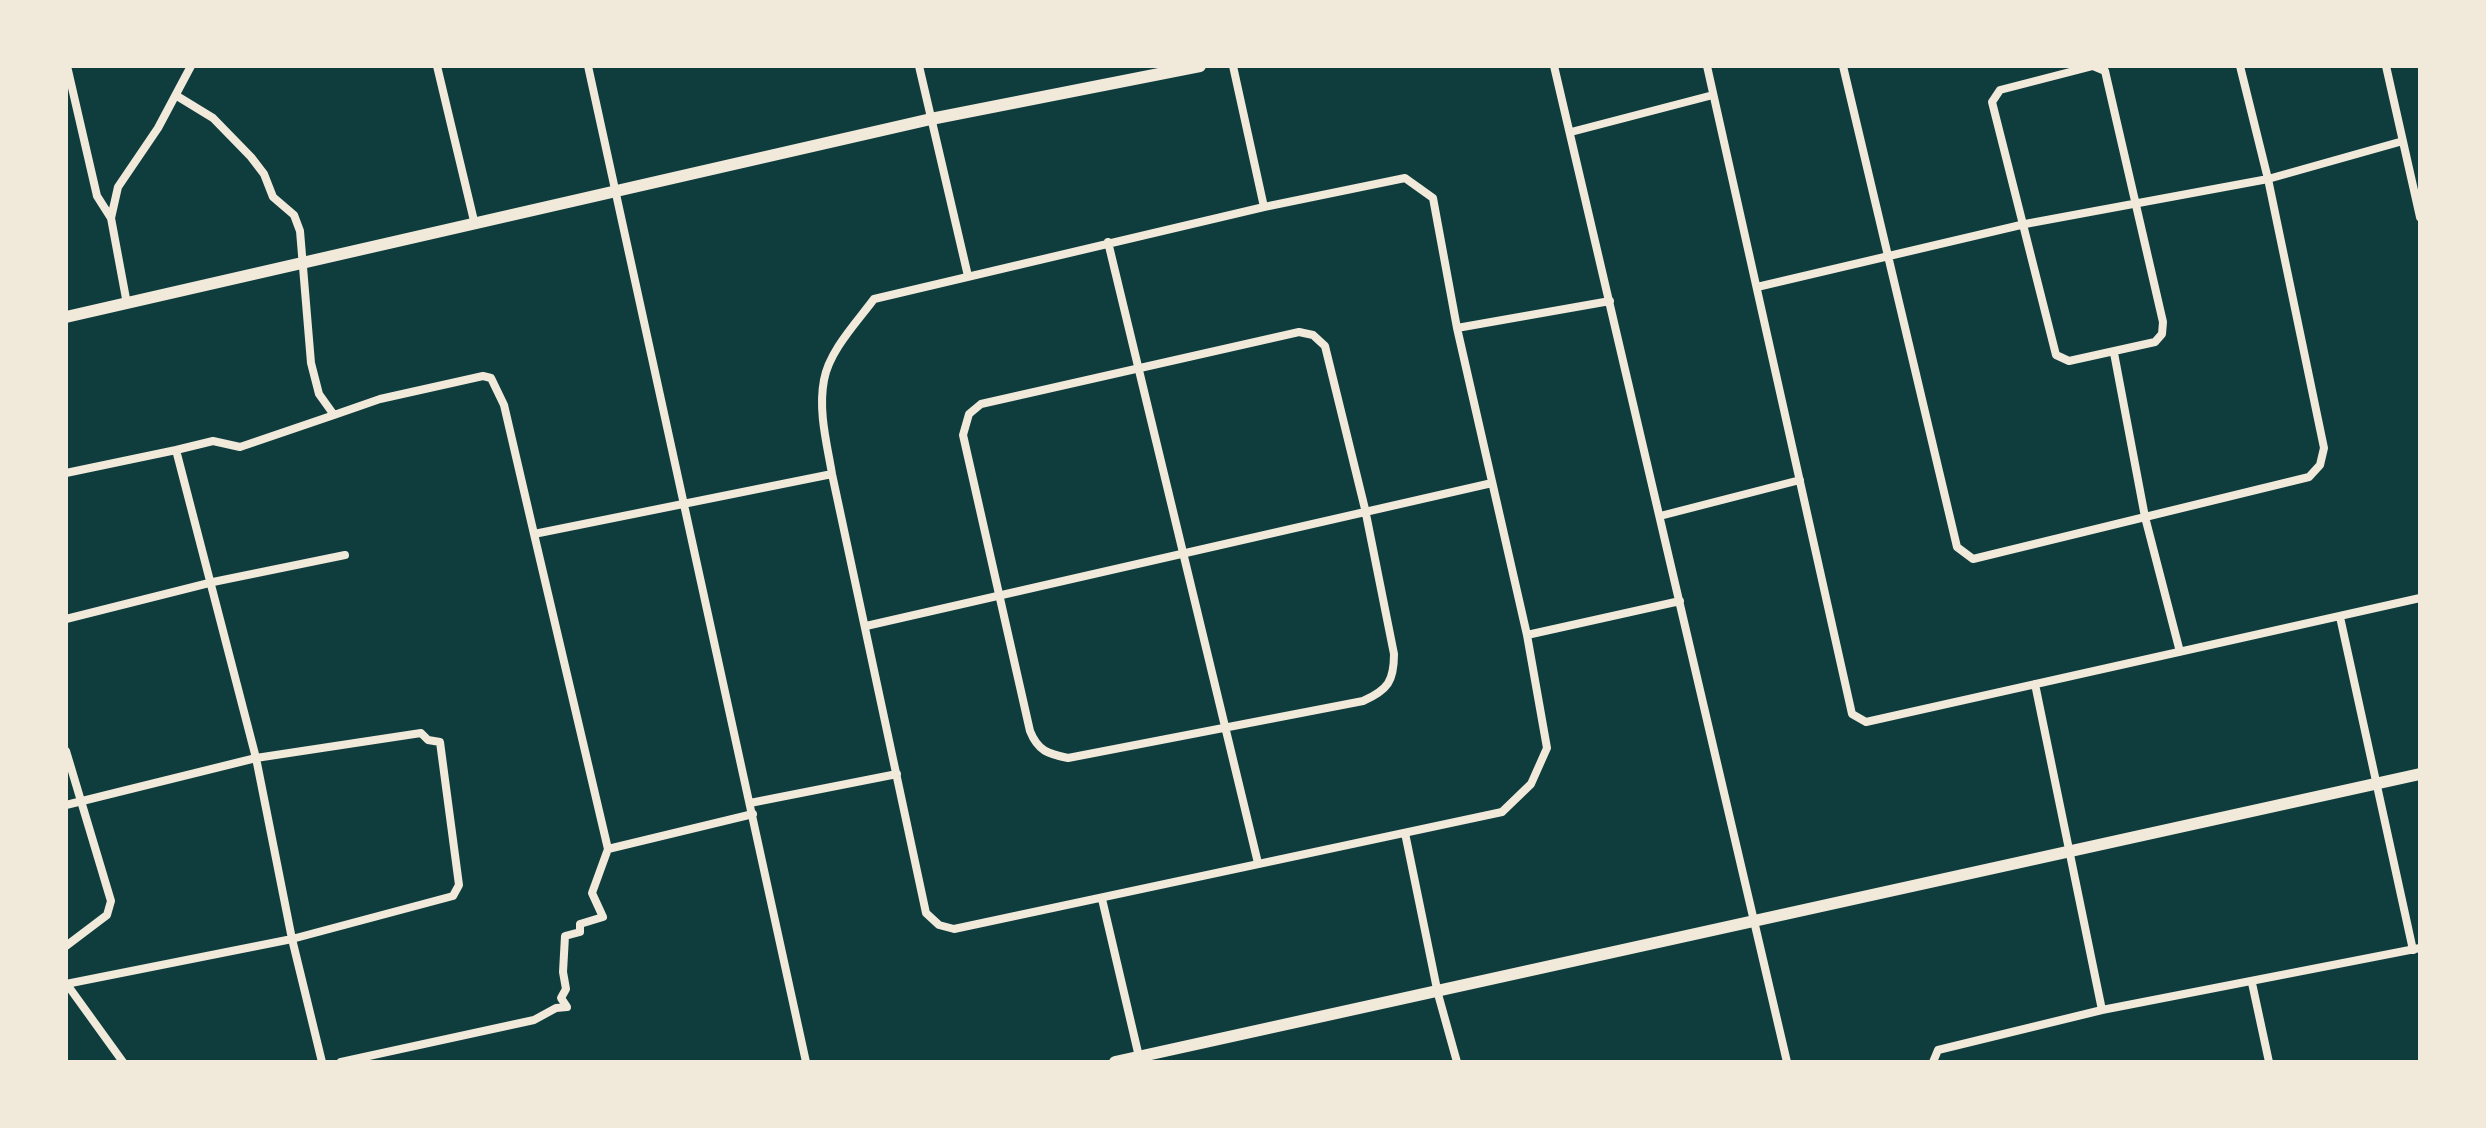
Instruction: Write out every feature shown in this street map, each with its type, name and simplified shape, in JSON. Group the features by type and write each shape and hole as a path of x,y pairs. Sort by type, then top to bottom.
{"street":[{"path":"67,66 97,196 111,218 127,304"},
{"path":"111,218 118,187 177,96 191,66"},
{"path":"437,66 475,226"},
{"path":"588,66 806,1062"},
{"path":"919,66 968,276"},
{"path":"66,317 475,226 931,119 1200,66"},
{"path":"1233,66 1264,207"},
{"path":"1554,66 1787,1062"},
{"path":"1707,66 1852,714 1858,719 1866,722 2420,598"},
{"path":"1843,66 1957,547 1963,555 1973,559 2309,477 2320,465 2324,448 2268,179 2240,66"},
{"path":"2042,66 2044,76"},
{"path":"2093,66 2105,71 2163,322 2162,334 2155,342 2069,361 2056,355 1992,102 2000,90 2044,76 2093,66"},
{"path":"2386,66 2420,217"},
{"path":"1571,132 1713,95"},
{"path":"177,96 213,118 264,174 273,197 294,215 300,231 304,265 311,363 319,394 334,415"},
{"path":"1757,287 2025,224 2268,179 2403,141"},
{"path":"1405,178 1419,185 1433,198 1457,328 1527,635 1547,748 1531,784 1502,812 954,929 939,925 926,913 832,474 822,417 824,378 842,343 874,299 1264,207 1405,178"},
{"path":"1108,242 1258,863"},
{"path":"1457,328 1610,301"},
{"path":"1299,332 1313,335 1325,346 1365,509 1394,654 1394,675 1384,692 1363,701 1068,758 1048,754 1036,745 1030,731 963,435 969,414 981,404 1299,332"},
{"path":"2114,353 2145,517 2180,652"},
{"path":"66,473 213,441 240,447 380,399 483,376 491,378 504,405 608,849 592,893 603,917 580,924 580,932 565,936 563,972 566,989 561,998 567,1007 521,1023 341,1062"},
{"path":"176,450 213,582 256,758 292,939 322,1062"},
{"path":"534,534 832,474"},
{"path":"1660,516 1800,480"},
{"path":"866,626 1365,509 1492,483"},
{"path":"66,619 213,582 345,555"},
{"path":"1527,635 1680,601"},
{"path":"1933,1062 1938,1050 2102,1010 2416,949 2340,617"},
{"path":"2035,684 2102,1010"},
{"path":"66,805 256,758 402,733 421,733 428,740 440,742 456,839 457,891 431,903 292,939 66,983 123,1062"},
{"path":"66,751 111,901 107,915 66,946"},
{"path":"750,803 897,774"},
{"path":"1115,1062 1438,994 1755,919 2420,774"},
{"path":"608,849 753,814"},
{"path":"1405,833 1438,994 1457,1062"},
{"path":"1102,899 1140,1059"},
{"path":"2252,983 2269,1062"}]}
